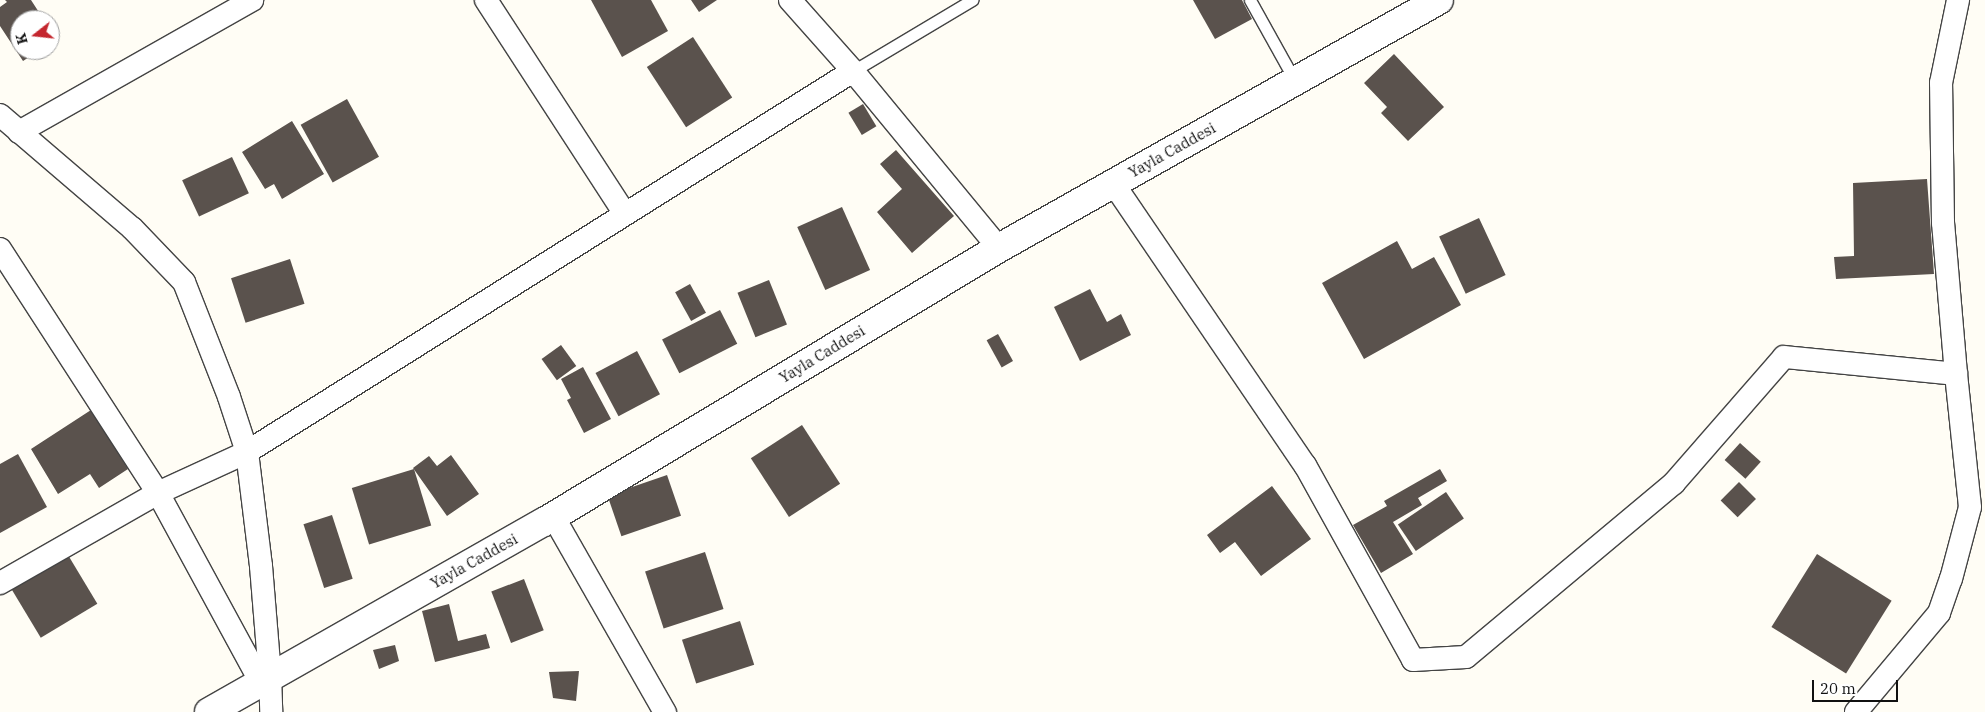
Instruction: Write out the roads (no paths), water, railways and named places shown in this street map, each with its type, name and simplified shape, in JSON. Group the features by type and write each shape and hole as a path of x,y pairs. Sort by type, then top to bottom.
{"street":[{"path":"19,132 252,0"},
{"path":"486,0 625,214"},
{"path":"790,0 853,71 999,248"},
{"name":"Yayla Caddesi","path":"209,712 265,678 553,516 999,248 1439,0"},
{"path":"1856,712 1939,613 1951,579 1970,507 1943,223 1941,83 1958,0"},
{"path":"0,583 158,493 247,452 853,71"},
{"path":"0,115 132,228 184,282 230,397 247,452 261,566 265,678 271,712"},
{"path":"1113,183 1305,465 1413,660 1466,657 1674,483 1784,357 1956,374"},
{"path":"0,249 158,493 265,678"},
{"path":"553,516 665,712"}],"lane":[{"path":"853,71 972,0"},
{"path":"1250,0 1295,81"}]}
